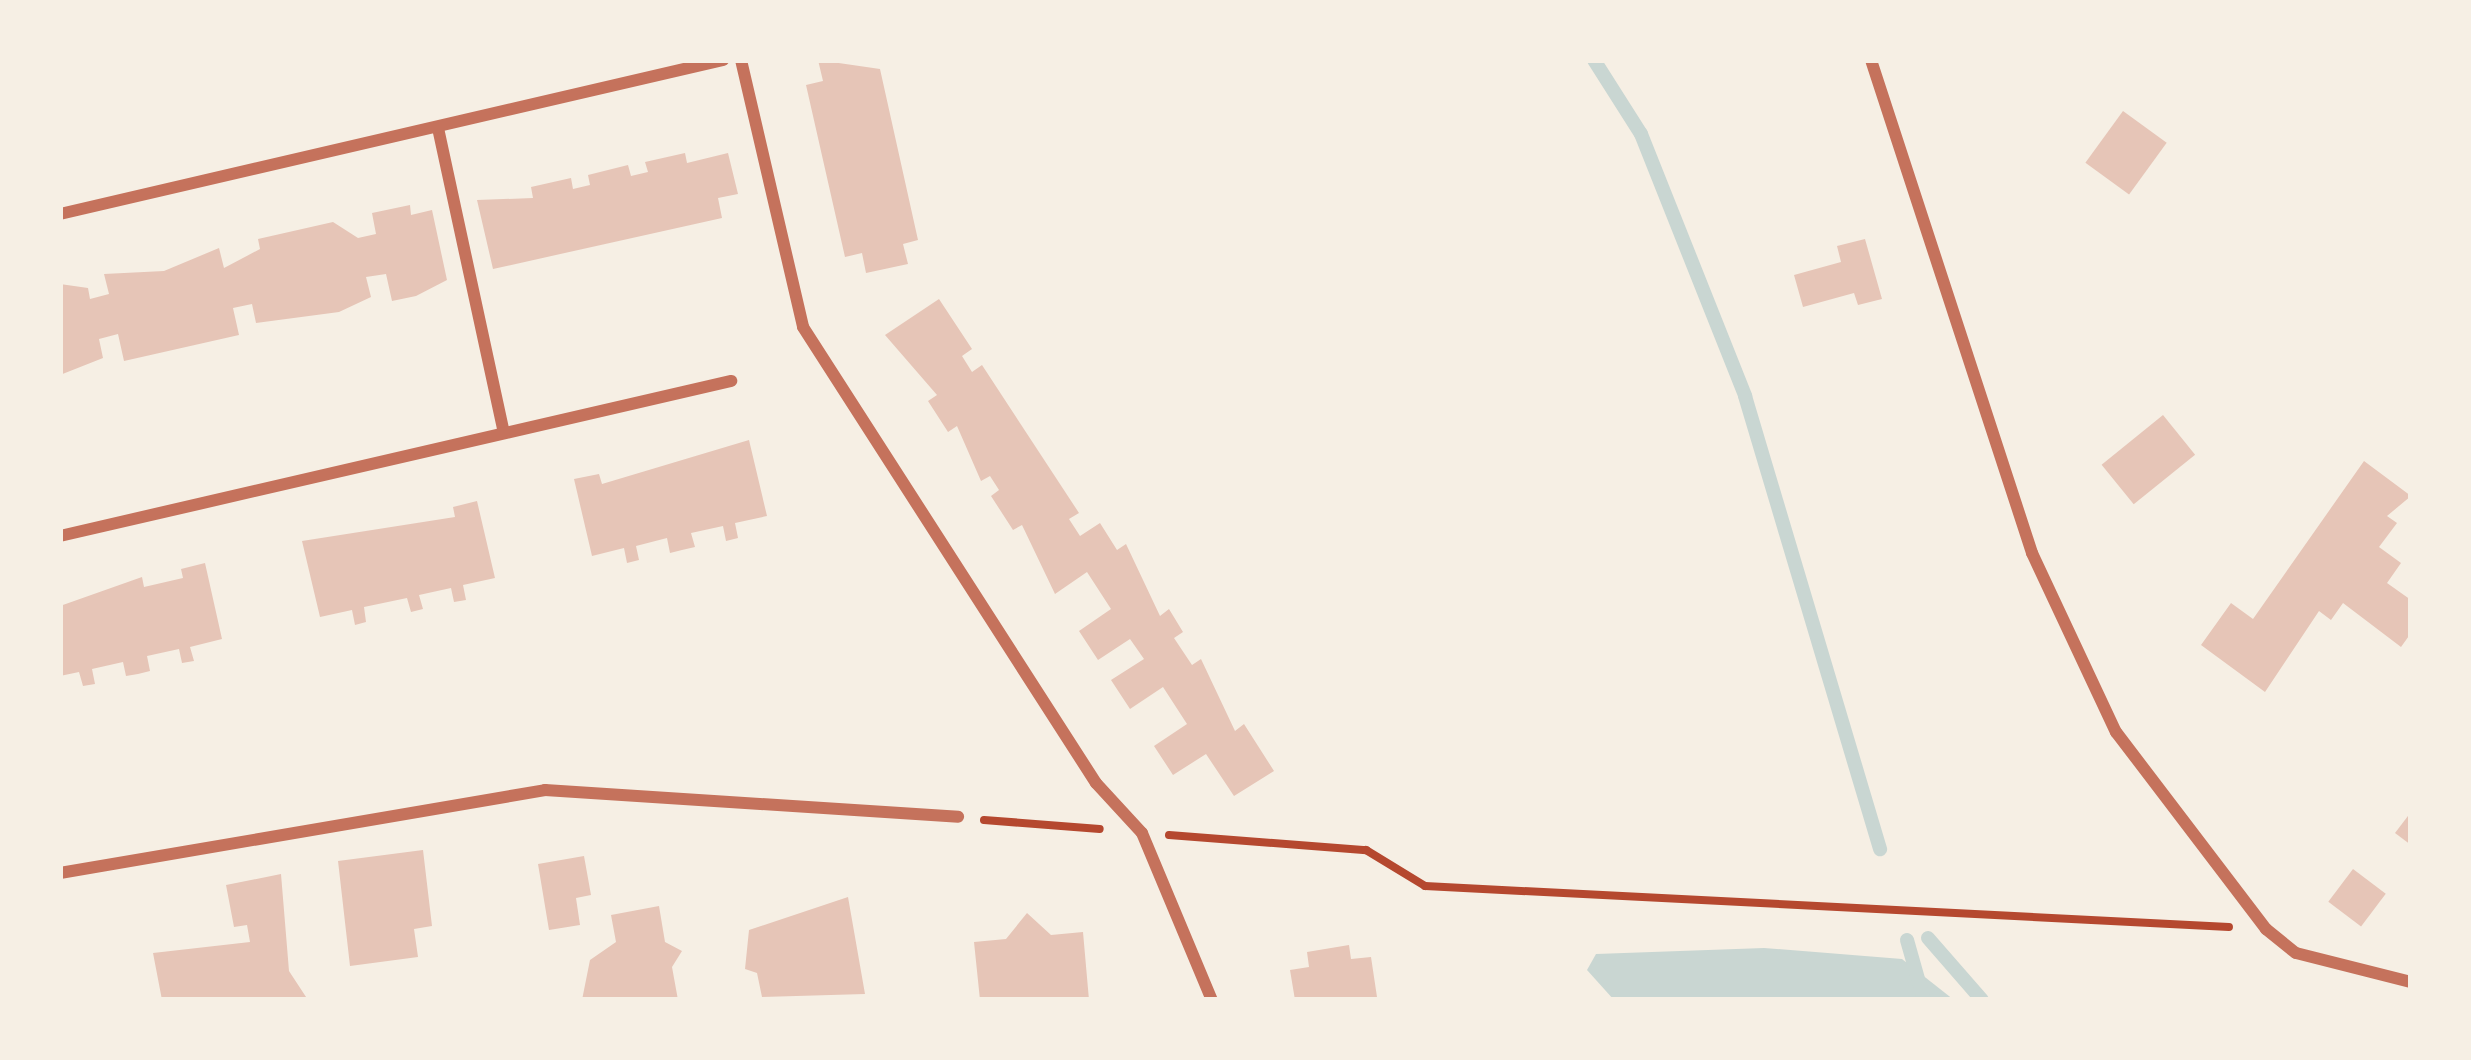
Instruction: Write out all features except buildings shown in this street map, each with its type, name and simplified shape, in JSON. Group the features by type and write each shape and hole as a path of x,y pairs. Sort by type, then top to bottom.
{"street":[{"path":"60,214 723,60"},
{"path":"741,60 803,327 1096,784 1142,832 1212,1000"},
{"path":"1871,60 2032,553 2116,732 2266,929 2296,953 2411,982"},
{"path":"438,128 504,433"},
{"path":"60,536 731,381"},
{"path":"60,873 545,790 958,818"}],"path":[{"path":"958,818 1366,850 1425,886 2266,929"}],"shaded area":[{"path":"1764,948 1902,959 1954,1000 1614,1000 1587,970 1596,954"}],"waterway":[{"path":"1594,60 1641,134 1745,396 1880,849"},
{"path":"1928,938 1982,1000"},
{"path":"1907,940 1924,1000"}]}
